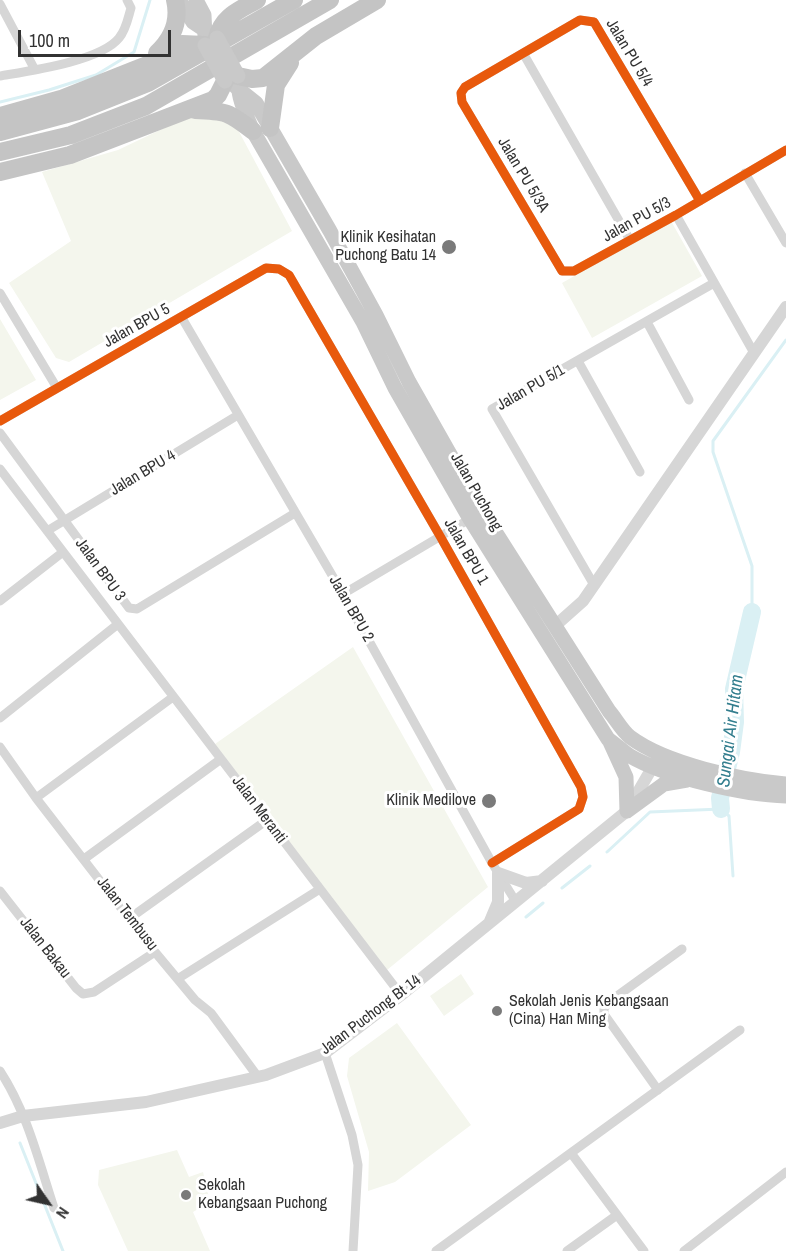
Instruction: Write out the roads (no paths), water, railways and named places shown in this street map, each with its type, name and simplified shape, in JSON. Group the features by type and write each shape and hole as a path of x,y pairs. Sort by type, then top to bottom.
{"highway":[{"path":"134,70 171,38 176,26 177,0"},
{"path":"0,116 62,99 155,62 182,44 209,37 225,20 257,0"},
{"path":"0,132 78,111 148,83 294,0"},
{"path":"0,152 71,135 146,106 330,0"},
{"path":"0,172 70,155 213,100 233,82 262,78 316,36 377,0"},
{"path":"187,110 221,111 262,130 276,85 286,67 316,36"}],"main road":[{"name":"Jalan Puchong","path":"177,0 193,22 209,37"},
{"name":"Jalan Puchong","path":"196,0 204,15 209,37 233,82 242,108 262,130 330,231 376,315 476,515 556,625 609,711 628,736 656,760"},
{"name":"Jalan Puchong","path":"262,130 316,240 363,322 395,388 476,515 549,643 608,739 630,755 656,760 702,776 786,796"},
{"path":"608,739 626,777 627,811"},
{"path":"627,811 664,784 702,776"},
{"name":"Jalan Puchong","path":"742,785 786,784"}],"street":[{"path":"0,76 94,55 118,40 126,26 131,8 127,0"},
{"path":"0,4 35,70"},
{"name":"Jalan PU 5/4","path":"461,93 465,87 580,20 594,22 700,201"},
{"path":"523,53 630,240"},
{"name":"Jalan PU 5/3A","path":"461,93 462,102 562,271"},
{"name":"Jalan PU 5/3","path":"562,271 574,271 676,215 786,150"},
{"path":"745,173 786,243"},
{"path":"676,215 754,353"},
{"name":"Jalan BPU 5","path":"0,421 266,268 279,269 289,275"},
{"name":"Jalan BPU 1","path":"289,275 440,536 581,787 583,796 579,809 541,832 495,868"},
{"name":"Jalan PU 5/1","path":"594,585 492,410 714,283"},
{"path":"0,293 57,388"},
{"path":"556,625 583,602 786,306"},
{"name":"Jalan BPU 2","path":"182,318 343,594 516,902"},
{"path":"647,322 689,400"},
{"path":"578,361 640,472"},
{"name":"Jalan BPU 4","path":"47,531 238,415"},
{"name":"Jalan BPU 3","path":"0,433 123,603 129,608 137,609 295,513"},
{"name":"Jalan Meranti","path":"2,474 400,995"},
{"path":"343,594 476,515"},
{"path":"0,601 63,552"},
{"path":"0,718 118,624"},
{"path":"36,798 173,697"},
{"name":"Jalan Tembusu","path":"0,747 36,798 155,952 195,1000 211,1013 258,1077"},
{"path":"84,860 220,759"},
{"name":"Jalan Puchong Bt 14","path":"0,1123 23,1116 146,1102 258,1077 325,1053 627,811 656,760"},
{"path":"130,918 267,820"},
{"path":"495,868 526,883 542,881"},
{"path":"489,922 498,902 495,868"},
{"path":"179,978 320,889"},
{"name":"Jalan Bakau","path":"0,891 83,994 94,992 155,952"},
{"path":"658,1090 604,1014 604,1008 682,949"},
{"path":"436,1251 740,1030"},
{"path":"325,1053 352,1135 358,1165 353,1251"},
{"path":"0,1071 12,1089 23,1116 54,1208"},
{"path":"571,1153 644,1251"},
{"path":"684,1251 786,1172"},
{"path":"567,1251 617,1215"}],"waterway":[{"path":"0,102 96,75 134,52 150,0"},
{"name":"Sungai Air Hitam","path":"752,612 752,566 713,452 713,441 786,340"},
{"name":"Sungai Air Hitam","path":"721,809 720,798 731,752 735,722 734,689 752,612"},
{"name":"Sungai Air Hitam","path":"607,852 650,812 721,809 729,816 733,876"},
{"name":"Sungai Air Hitam","path":"562,888 590,866"},
{"name":"Sungai Air Hitam","path":"526,917 543,903"},
{"name":"Sungai Air Hitam","path":"20,1143 63,1251"}],"place":[{"name":"Klinik Kesihatan Puchong Batu 14","path":"449,247"},
{"name":"Klinik Medilove","path":"489,801"},
{"name":"Sekolah Jenis Kebangsaan (Cina) Han Ming","path":"497,1011"},
{"name":"Sekolah Kebangsaan Puchong","path":"186,1195"}]}
